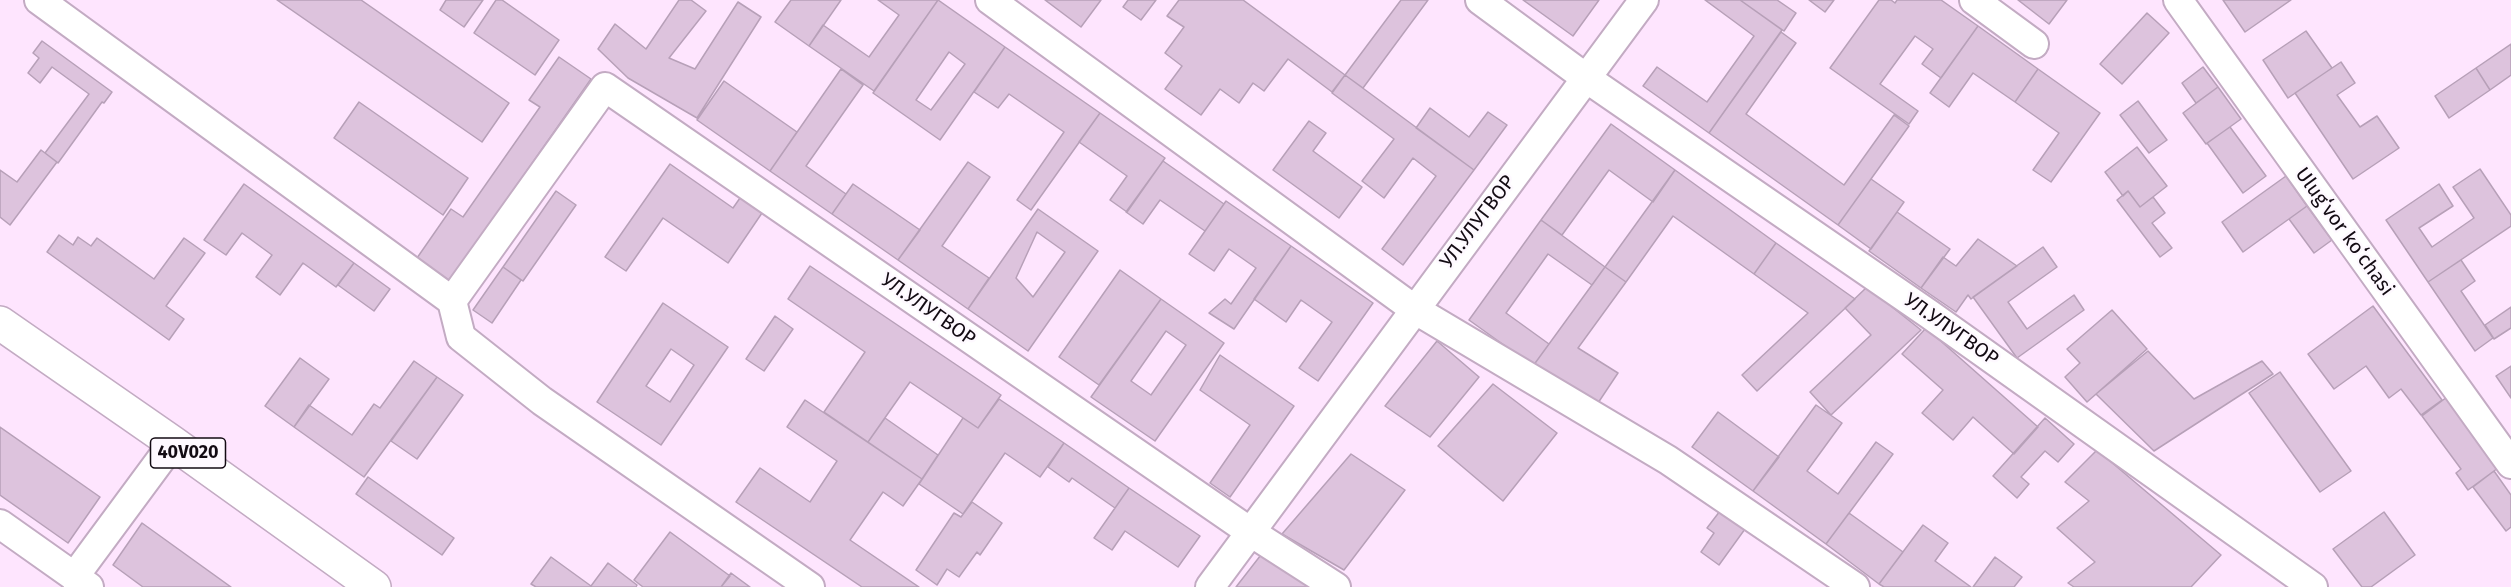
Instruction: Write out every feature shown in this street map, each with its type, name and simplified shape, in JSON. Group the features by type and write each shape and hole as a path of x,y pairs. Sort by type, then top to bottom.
{"main road":[{"name":"40V020","path":"0,324 173,442 374,587"}],"street":[{"path":"39,0 452,301 461,337 542,401 810,587"},
{"path":"990,0 1414,309 1668,460 1855,587"},
{"name":"УЛ.УЛУГВОР","path":"1480,0 1586,78 1929,314 2313,587"},
{"name":"УЛ.УЛУГВОР","path":"1210,587 1644,0"},
{"path":"1974,0 2034,44"},
{"name":"Ulugʻvor koʻchasi","path":"2178,0 2511,464"},
{"name":"УЛ.УЛУГВОР","path":"452,301 605,87 1252,533 1336,587"},
{"path":"0,524 81,582 173,442"}],"building":[{"path":"277,0 361,0 509,103 482,142"},
{"path":"446,0 483,0 464,27 440,10"},
{"path":"496,0 502,0 559,40 535,75 474,33"},
{"path":"679,0 691,0 706,11 669,58 695,69 738,2 761,17 697,118 628,78 598,49 615,24 646,49"},
{"path":"791,0 841,0 809,46 775,22"},
{"path":"878,0 938,0 874,91 809,46 823,25 869,57 899,15"},
{"path":"938,0 1005,47 940,140 873,93","holes":["949,52 965,64 931,110 916,100"]},
{"path":"1045,0 1101,0 1081,27"},
{"path":"1128,0 1156,0 1141,20 1123,7"},
{"path":"1179,0 1243,0 1345,75 1332,92 1288,59 1264,91 1253,83 1239,103 1220,89 1201,115 1165,89 1182,66 1165,53 1184,27 1167,16"},
{"path":"1401,0 1428,0 1363,88 1345,75"},
{"path":"1523,0 1599,0 1573,36"},
{"path":"1705,0 1740,0 1782,30 1709,133 1643,86 1657,67 1707,102 1754,36"},
{"path":"1740,0 1777,0 1796,13 1784,31"},
{"path":"1809,0 1834,0 1825,12"},
{"path":"1879,0 1891,0 1895,3 1897,0 1941,0 1978,26 1941,78 1922,64 1933,49 1915,36 1880,84 1918,111 1909,124 1830,68"},
{"path":"2018,0 2067,0 2049,24"},
{"path":"2223,0 2291,0 2245,32"},
{"path":"2147,13 2169,33 2122,84 2100,64"},
{"path":"1978,26 2038,69 2015,102 1973,73 1949,107 1930,93"},
{"path":"2306,31 2332,68 2288,98 2263,60"},
{"path":"1781,32 1796,43 1746,114 1844,185 1894,115 1909,126 1838,225 1709,133"},
{"path":"42,41 112,92 104,103 102,102 58,163 45,153 89,94 52,67 40,83 28,73 39,58 33,53"},
{"path":"2511,44 2511,75 2490,90 2476,68"},
{"path":"1005,47 1100,113 1031,210 1017,200 1064,132 1009,94 998,108 974,92"},
{"path":"559,57 591,79 450,281 417,258 451,209 463,217 540,107 529,100"},
{"path":"2341,62 2355,83 2337,95 2360,127 2377,116 2399,148 2353,179 2295,93"},
{"path":"2203,67 2218,87 2196,103 2182,83"},
{"path":"2476,68 2490,90 2449,118 2435,96"},
{"path":"841,69 863,85 806,166 846,194 832,214 770,171"},
{"path":"2038,69 2100,113 2051,182 2033,170 2059,133 2015,102"},
{"path":"1345,75 1474,170 1403,265 1382,249 1436,176 1413,158 1384,198 1362,181 1394,139 1332,93"},
{"path":"724,81 797,132 770,171 697,120"},
{"path":"2218,87 2241,119 2206,144 2183,113"},
{"path":"2138,101 2167,140 2149,153 2120,115"},
{"path":"359,102 468,178 443,215 334,138"},
{"path":"1430,108 1469,137 1488,112 1507,125 1474,170 1416,128"},
{"path":"1100,113 1165,158 1127,212 1110,200 1127,176 1079,142"},
{"path":"1309,121 1326,133 1313,151 1362,187 1339,218 1273,170"},
{"path":"1611,124 1675,170 1653,202 1609,170 1562,235 1541,220"},
{"path":"2230,127 2266,176 2243,193 2207,143"},
{"path":"2137,147 2167,186 2140,207 2128,191 2123,196 2105,172"},
{"path":"41,150 57,162 10,225 0,217 0,170 17,182"},
{"path":"1163,161 1224,204 1205,231 1160,200 1143,224 1126,212"},
{"path":"968,162 990,177 942,246 989,278 968,309 898,260"},
{"path":"670,164 733,208 740,198 762,213 728,263 663,218 626,271 605,257"},
{"path":"2480,169 2511,215 2511,226 2428,282 2386,220 2439,184 2453,206 2419,228 2432,247 2474,218 2453,187"},
{"path":"1675,170 1776,243 1754,274 1673,216 1626,282 1605,267"},
{"path":"2286,176 2307,206 2243,252 2222,222"},
{"path":"1871,179 1904,202 1871,249 1838,225"},
{"path":"244,184 354,263 336,287 303,263 280,295 256,277 272,255 242,233 226,255 204,240"},
{"path":"853,184 920,230 898,260 832,214"},
{"path":"556,191 576,205 523,281 503,267"},
{"path":"2128,191 2140,207 2153,197 2165,213 2152,223 2172,248 2160,257 2117,200"},
{"path":"1226,201 1291,246 1234,329 1209,313 1225,299 1231,304 1256,268 1229,249 1214,271 1189,254"},
{"path":"2307,206 2332,240 2314,253 2289,219"},
{"path":"1038,209 1098,251 1028,351 968,309","holes":["1037,232 1065,252 1033,297 1016,278"]},
{"path":"1897,212 1950,249 1921,288 1869,251"},
{"path":"1541,220 1605,267 1592,285 1548,254 1506,313 1549,344 1533,366 1469,320"},
{"path":"59,235 73,245 78,237 91,246 97,238 154,279 184,238 205,253 166,306 184,319 169,340 47,252"},
{"path":"1978,239 2017,266 1971,299 1968,295 1956,312 1921,288 1943,257 1956,266"},
{"path":"1776,243 1855,299 1757,391 1742,375 1808,313 1754,274"},
{"path":"1291,246 1373,303 1318,381 1299,368 1332,322 1301,300 1286,322 1254,299"},
{"path":"2043,247 2057,267 2008,302 2027,329 2074,295 2084,310 2017,358 1973,297"},
{"path":"2461,260 2475,281 2461,291 2493,338 2475,351 2428,282"},
{"path":"354,263 390,289 374,311 338,285"},
{"path":"810,266 1001,395 978,428 910,382 868,442 824,412 865,352 788,299"},
{"path":"503,267 521,280 492,323 473,310"},
{"path":"1605,267 1626,282 1578,348 1618,373 1596,406 1533,366"},
{"path":"1120,270 1161,299 1099,385 1059,357"},
{"path":"1867,287 1921,330 1831,415 1810,392 1871,335 1845,308"},
{"path":"1161,299 1224,343 1155,441 1091,397","holes":["1166,331 1186,345 1151,395 1131,381"]},
{"path":"663,303 728,347 661,445 597,402","holes":["671,349 694,365 670,402 646,386"]},
{"path":"2373,306 2442,400 2421,415 2401,389 2389,398 2366,366 2334,389 2308,354"},
{"path":"2511,307 2511,328 2494,339 2485,325"},
{"path":"2112,310 2147,349 2087,402 2065,377 2080,363 2067,349"},
{"path":"775,316 793,329 764,371 746,359"},
{"path":"1926,328 2038,427 2014,454 1973,417 1953,440 1922,413 1943,390 1902,354"},
{"path":"1437,341 1479,377 1430,437 1385,406"},
{"path":"2148,351 2194,399 2262,361 2273,374 2154,451 2096,394"},
{"path":"1220,355 1294,406 1230,497 1210,483 1250,425 1200,390"},
{"path":"300,358 329,379 294,427 265,406"},
{"path":"414,361 437,377 364,477 294,427 309,405 352,435 374,404 380,408"},
{"path":"2511,366 2511,398 2496,376"},
{"path":"2280,372 2351,471 2320,492 2249,393"},
{"path":"437,377 463,395 417,459 391,441"},
{"path":"1493,384 1557,433 1503,501 1438,446"},
{"path":"2447,397 2498,468 2468,490 2456,473 2461,469 2422,416"},
{"path":"999,399 1064,443 1040,477 1005,453 963,514 919,484 963,418 978,428"},
{"path":"805,400 922,479 903,506 883,492 850,540 919,587 862,587 736,502 760,468 810,502 837,461 787,427"},
{"path":"1816,405 1842,423 1807,471 1838,494 1876,442 1893,454 1826,544 1753,491"},
{"path":"1718,412 1779,457 1753,491 1692,447"},
{"path":"885,418 938,455 922,479 868,442"},
{"path":"2045,418 2074,444 2058,462 2045,451 2021,477 2029,484 2017,498 1993,476"},
{"path":"0,427 100,497 68,543 0,495"},
{"path":"1064,443 1129,488 1115,508 1072,478 1069,482 1048,467"},
{"path":"2097,450 2221,555 2191,587 2074,587 2068,583 2095,562 2057,528 2089,501 2065,482"},
{"path":"1351,454 1405,490 1344,570 1282,534"},
{"path":"2494,471 2511,495 2511,527 2506,531 2473,487"},
{"path":"368,477 454,538 442,555 356,494"},
{"path":"1129,488 1200,536 1178,567 1125,531 1112,550 1094,538"},
{"path":"972,502 1002,523 980,555 977,552 959,577 947,569 937,585 916,570 954,513 961,517"},
{"path":"1720,511 1745,529 1719,565 1701,552 1714,533 1707,528"},
{"path":"2384,512 2415,555 2371,587 2362,587 2333,549"},
{"path":"1849,513 1903,552 1879,584 1826,544"},
{"path":"142,523 231,587 143,587 113,565"},
{"path":"1923,525 1948,543 1935,561 1971,587 1884,587 1879,584"},
{"path":"670,532 730,576 721,587 643,587 634,580"},
{"path":"1264,551 1311,587 1236,587"},
{"path":"551,557 591,586 608,563 637,585 636,587 536,587 531,584"},
{"path":"1995,557 2022,577 2014,587 1973,587"},
{"path":"731,573 750,587 721,587"}]}
